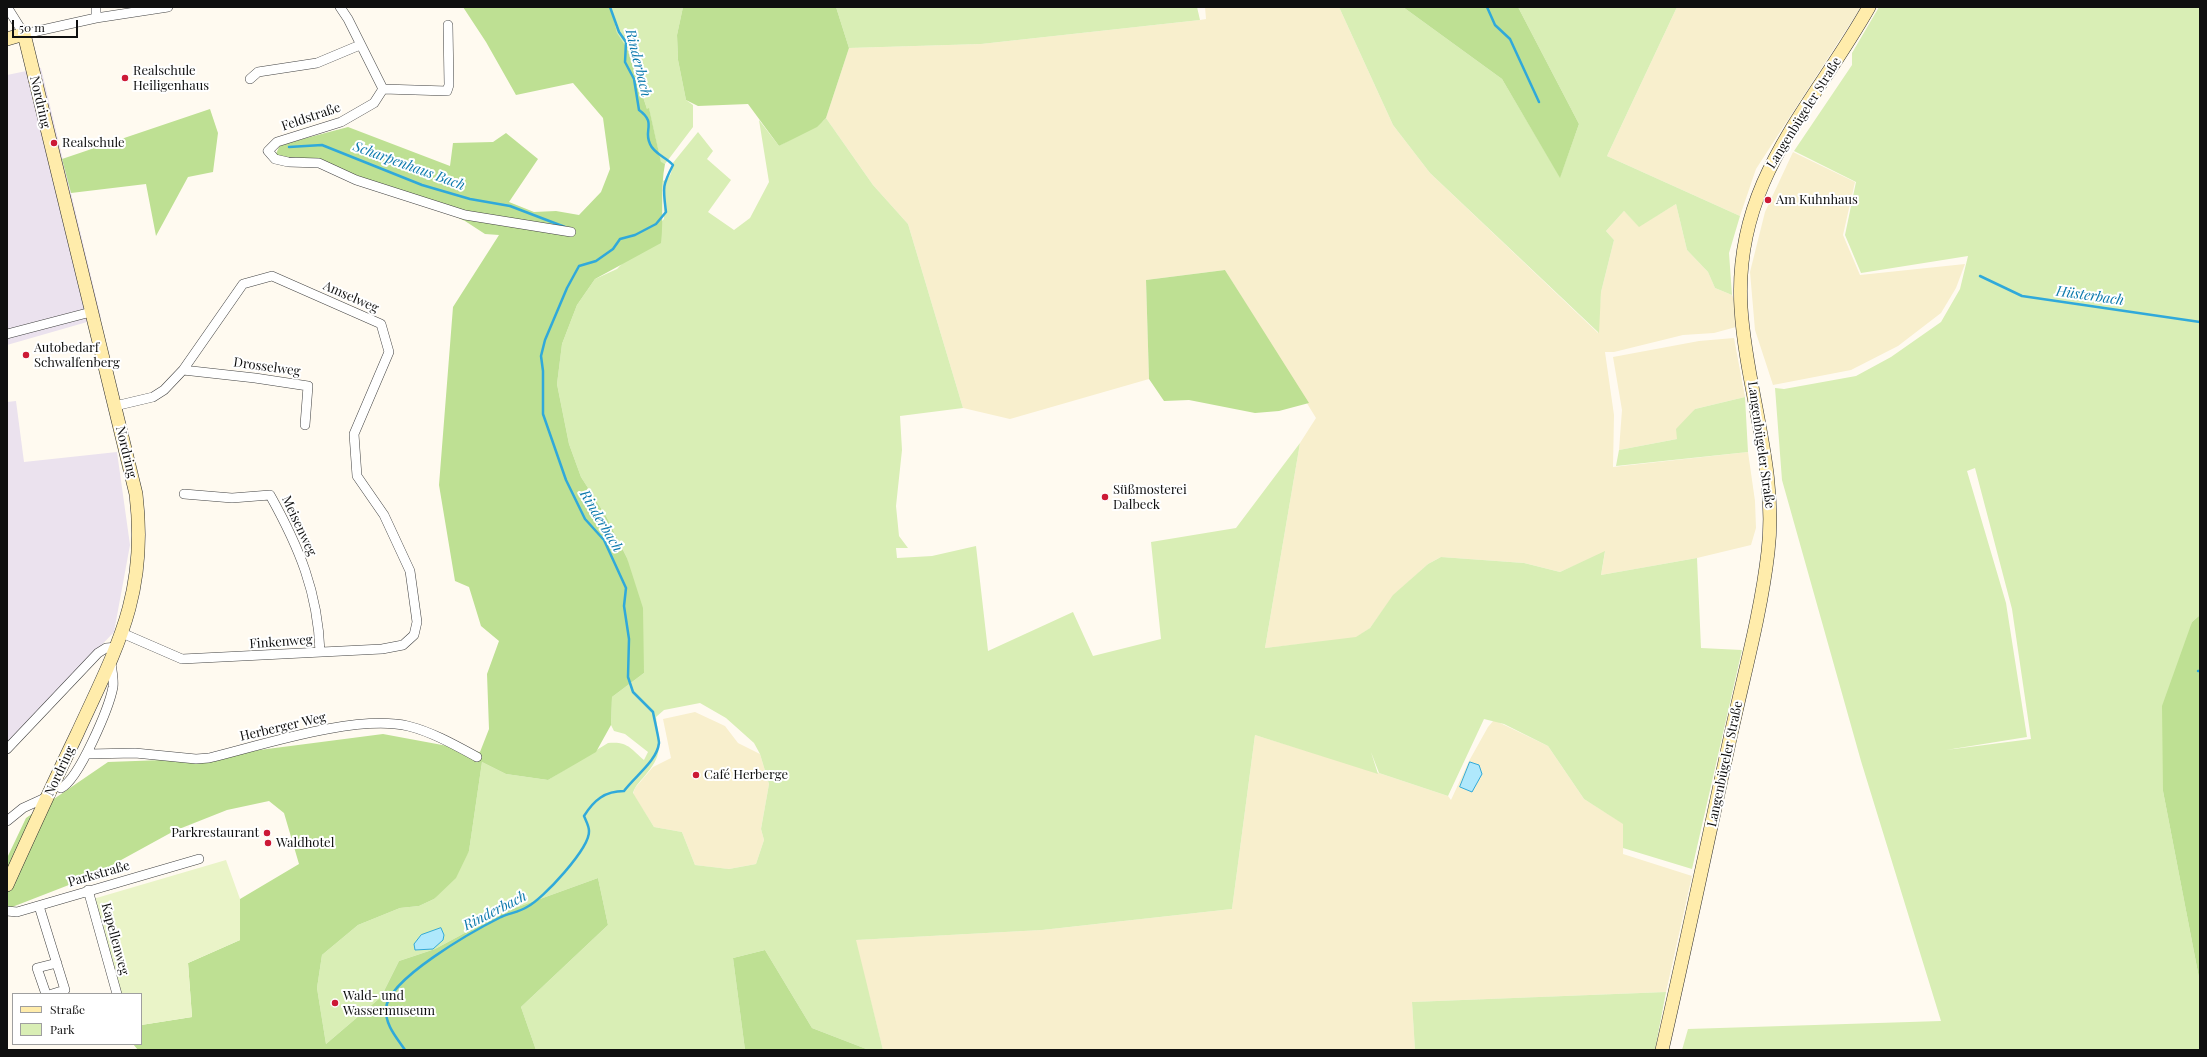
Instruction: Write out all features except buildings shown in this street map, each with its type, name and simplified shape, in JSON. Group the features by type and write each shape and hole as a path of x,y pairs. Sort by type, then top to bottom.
{"main road":[{"name":"Langenbügeler Straße","path":"1662,1050 1740,694 1768,552 1770,518 1768,476 1741,307 1741,261 1751,213 1763,180 1782,144 1869,7"},
{"path":"7,39 24,34"},
{"name":"Nordring","path":"7,885 117,647 137,576 139,520 136,494 24,34"}],"street":[{"name":"Nordring","path":"7,7 24,34"},
{"path":"96,7 96,18"},
{"path":"24,34 96,18 168,7"},
{"path":"340,7 348,19 360,45 384,89 447,91 449,85 448,25"},
{"path":"250,79 258,72 317,63 360,45"},
{"name":"Feldstraße","path":"384,89 374,103 341,122 277,142 268,151 276,159 288,162 319,163 356,180 465,215 571,232"},
{"name":"Amselweg","path":"115,406 153,397 164,390 183,370 243,284 272,276 381,324 389,352 354,434 357,476 384,515 398,543 410,571 415,607"},
{"path":"7,334 91,312"},
{"name":"Drosselweg","path":"183,370 255,378 308,386 305,425"},
{"name":"Meisenweg","path":"184,494 232,498 270,495 292,537 315,600 320,652"},
{"name":"Finkenweg","path":"122,633 182,659 382,649 403,645 414,635 416,622 415,607"},
{"path":"7,749 98,653 106,648 117,647"},
{"path":"53,784 61,788 68,784 88,754 112,691 113,685 110,661"},
{"name":"Herberger Weg","path":"88,754 135,753 196,759 209,758 351,725 381,723 407,726 429,733 477,757"},
{"path":"7,821 23,808 47,797"},
{"name":"Parkstraße","path":"7,911 17,912 198,859"},
{"name":"Kapellenweg","path":"88,890 117,993"},
{"path":"39,906 65,990 55,993"},
{"path":"46,993 37,968 57,963"}],"shaded area":[{"path":"1205,7 1339,7 1393,125 1430,173 1598,333 1601,292 1614,240 1606,231 1624,211 1639,226 1676,204 1687,250 1708,272 1715,288 1732,295 1734,299 1736,327 1714,333 1683,335 1614,352 1605,352 1614,415 1613,467 1748,452 1755,501 1756,528 1751,545 1697,558 1601,575 1605,552 1560,572 1524,563 1441,557 1428,564 1394,595 1370,628 1356,638 1265,648 1300,443 1316,418 1225,270 1146,280 1149,379 1010,419 963,408 908,224 873,185 826,118 849,48 981,44 1200,20 1206,19"},
{"path":"1677,7 1861,7 1756,169 1740,216 1607,156"},
{"path":"41,68 101,318 7,345 7,75"},
{"path":"1793,152 1855,182 1843,235 1860,275 1965,264 1956,288 1941,313 1898,346 1851,370 1773,385 1755,330 1750,272 1765,212"},
{"path":"1734,338 1745,397 1695,409 1677,439 1619,450 1622,410 1613,357 1699,341"},
{"path":"16,401 24,462 117,452 130,545 114,632 7,744 7,402"},
{"path":"695,712 725,726 738,743 760,754 769,784 761,829 764,840 756,864 729,869 695,865 682,832 654,827 633,794 635,788 653,767 671,758 663,719"},
{"path":"1494,720 1548,746 1584,799 1624,824 1623,854 1692,876 1666,992 1412,1002 1415,1050 883,1050 855,940 1042,930 1232,909 1255,735 1379,773 1448,796 1451,800 1469,761 1488,727"}],"green space":[{"path":"463,7 611,7 617,33 627,48 647,109 649,108 661,162 665,164 661,243 595,279 577,305 562,344 557,384 569,444 581,477 606,516 627,558 643,608 644,673 612,697 611,725 596,752 548,780 506,774 482,762 469,851 456,878 434,899 419,906 400,908 358,925 322,955 317,988 326,1044 381,997 399,961 435,949 487,921 493,916 598,878 608,925 521,1007 536,1050 138,1050 134,1045 142,1045 142,1025 192,1017 188,963 240,940 240,899 299,864 284,813 269,801 227,810 174,831 92,876 7,909 7,858 26,818 108,762 190,759 383,734 480,752 489,729 487,674 499,641 481,626 469,587 455,581 439,485 453,307 499,235 485,234 465,221 424,202 319,163 275,156 280,145 348,127 450,166 453,143 493,142 506,133 538,159 509,202 534,212 556,211 579,215 601,192 610,169 603,118 573,83 516,95 486,42"},
{"path":"611,7 683,7 677,35 678,60 686,100 693,105 693,127 665,164 661,163 649,109 647,109 627,48 617,34"},
{"path":"683,7 836,7 849,48 826,118 817,127 779,146 748,104 698,106 686,100 678,60 677,35"},
{"path":"836,7 1197,7 1200,20 981,44 849,48"},
{"path":"1339,7 1403,7 1502,79 1560,177 1579,124 1518,7 1677,7 1607,156 1740,216 1729,253 1732,295 1715,288 1708,272 1687,250 1676,204 1639,227 1624,211 1606,231 1614,240 1601,292 1599,333 1430,173 1393,125"},
{"path":"1403,7 1518,7 1579,124 1560,178 1502,79"},
{"path":"1879,7 2200,7 2200,615 2192,622 2163,791 2200,983 2200,1050 1682,1050 1688,1029 1941,1021 1861,761 1782,480 1775,388 1784,389 1856,376 1891,357 1941,322 1960,289 1968,256 1861,273 1845,235 1856,182 1794,151 1852,65 1852,53","holes":["1975,468 2012,609 2031,739 1946,750 2027,737 2006,603 1967,471"]},
{"path":"210,109 218,133 213,172 188,177 156,236 146,184 71,193 62,159"},
{"path":"826,118 873,185 908,224 963,408 900,416 902,450 896,506 899,536 908,548 896,548 897,558 932,556 976,546 988,651 1073,612 1093,656 1161,639 1151,542 1236,528 1300,443 1265,648 1356,637 1370,628 1393,595 1428,564 1441,557 1524,563 1560,572 1605,551 1601,575 1697,558 1701,648 1742,650 1692,869 1623,848 1623,824 1584,799 1548,746 1504,724 1484,719 1448,796 1379,773 1371,752 1378,774 1255,735 1232,909 1042,930 856,940 883,1050 869,1050 812,1028 765,950 733,958 745,1050 536,1050 521,1007 608,925 598,878 493,916 487,921 435,949 399,961 381,997 326,1044 317,988 322,955 358,925 400,908 419,906 434,899 469,851 482,762 506,774 548,780 608,743 620,743 625,745 644,760 648,752 625,734 614,731 611,725 612,697 644,673 627,558 606,516 581,477 569,444 557,384 562,344 577,305 595,279 617,269 664,219 663,181 668,178 672,170 672,164 698,132 713,151 707,159 731,180 708,212 734,230 750,218 769,182 759,120 779,146","holes":["700,703 726,718 754,743 760,754 769,784 761,829 764,840 756,864 729,869 695,865 682,832 654,827 633,793 637,785 656,760 659,747 656,717 664,710"]},
{"path":"1225,270 1309,403 1279,411 1255,413 1189,400 1164,401 1149,379 1146,280"},
{"path":"1745,397 1748,452 1616,466 1619,450 1677,439 1676,429 1695,409"},
{"path":"2200,615 2200,983 2163,791 2162,706 2192,622"},
{"path":"226,860 240,899 240,940 188,963 192,1017 142,1025 142,993 121,993 93,899"},
{"path":"765,950 812,1028 869,1050 745,1050 733,958"},
{"path":"1666,992 1655,1050 1415,1050 1412,1002"}],"water":[{"path":"1470,762 1479,765 1482,774 1472,792 1460,787"},
{"path":"441,928 444,935 443,940 433,949 415,950 414,944 421,935"}],"waterway":[{"name":"Rinderbach","path":"405,1050 392,1031 387,1020 386,1009 390,997 416,970 453,944 501,917 524,909 544,894 582,849 589,831 584,816 588,810 596,801 606,795 617,791 624,791 650,762 659,743 653,712 633,692 628,677 629,639 624,606 626,588 604,540 585,519 566,480 543,414 543,371 541,356 545,340 567,288 579,266 596,261 613,249 620,239 635,235 656,224 666,212 664,187 673,165 654,150 648,139 649,123 639,110 634,79 625,62 626,42 619,32 610,7"},
{"path":"1487,7 1495,25 1510,39 1539,102"},
{"name":"Scharpenhaus Bach","path":"289,147 322,145 422,185 470,199 510,206 565,227"},
{"name":"Hüsterbach","path":"1980,276 2022,296 2200,322"}],"place":[{"name":"Realschule Heiligenhaus","path":"125,78"},
{"name":"Realschule","path":"54,143"},
{"name":"Am Kuhnhaus","path":"1768,200"},
{"name":"Autobedarf Schwalfenberg","path":"26,355"},
{"name":"Süßmosterei Dalbeck","path":"1105,497"},
{"name":"Café Herberge","path":"696,775"},
{"name":"Parkrestaurant","path":"267,833"},
{"name":"Waldhotel","path":"268,843"},
{"name":"Wald- und Wassermuseum","path":"335,1003"}]}
